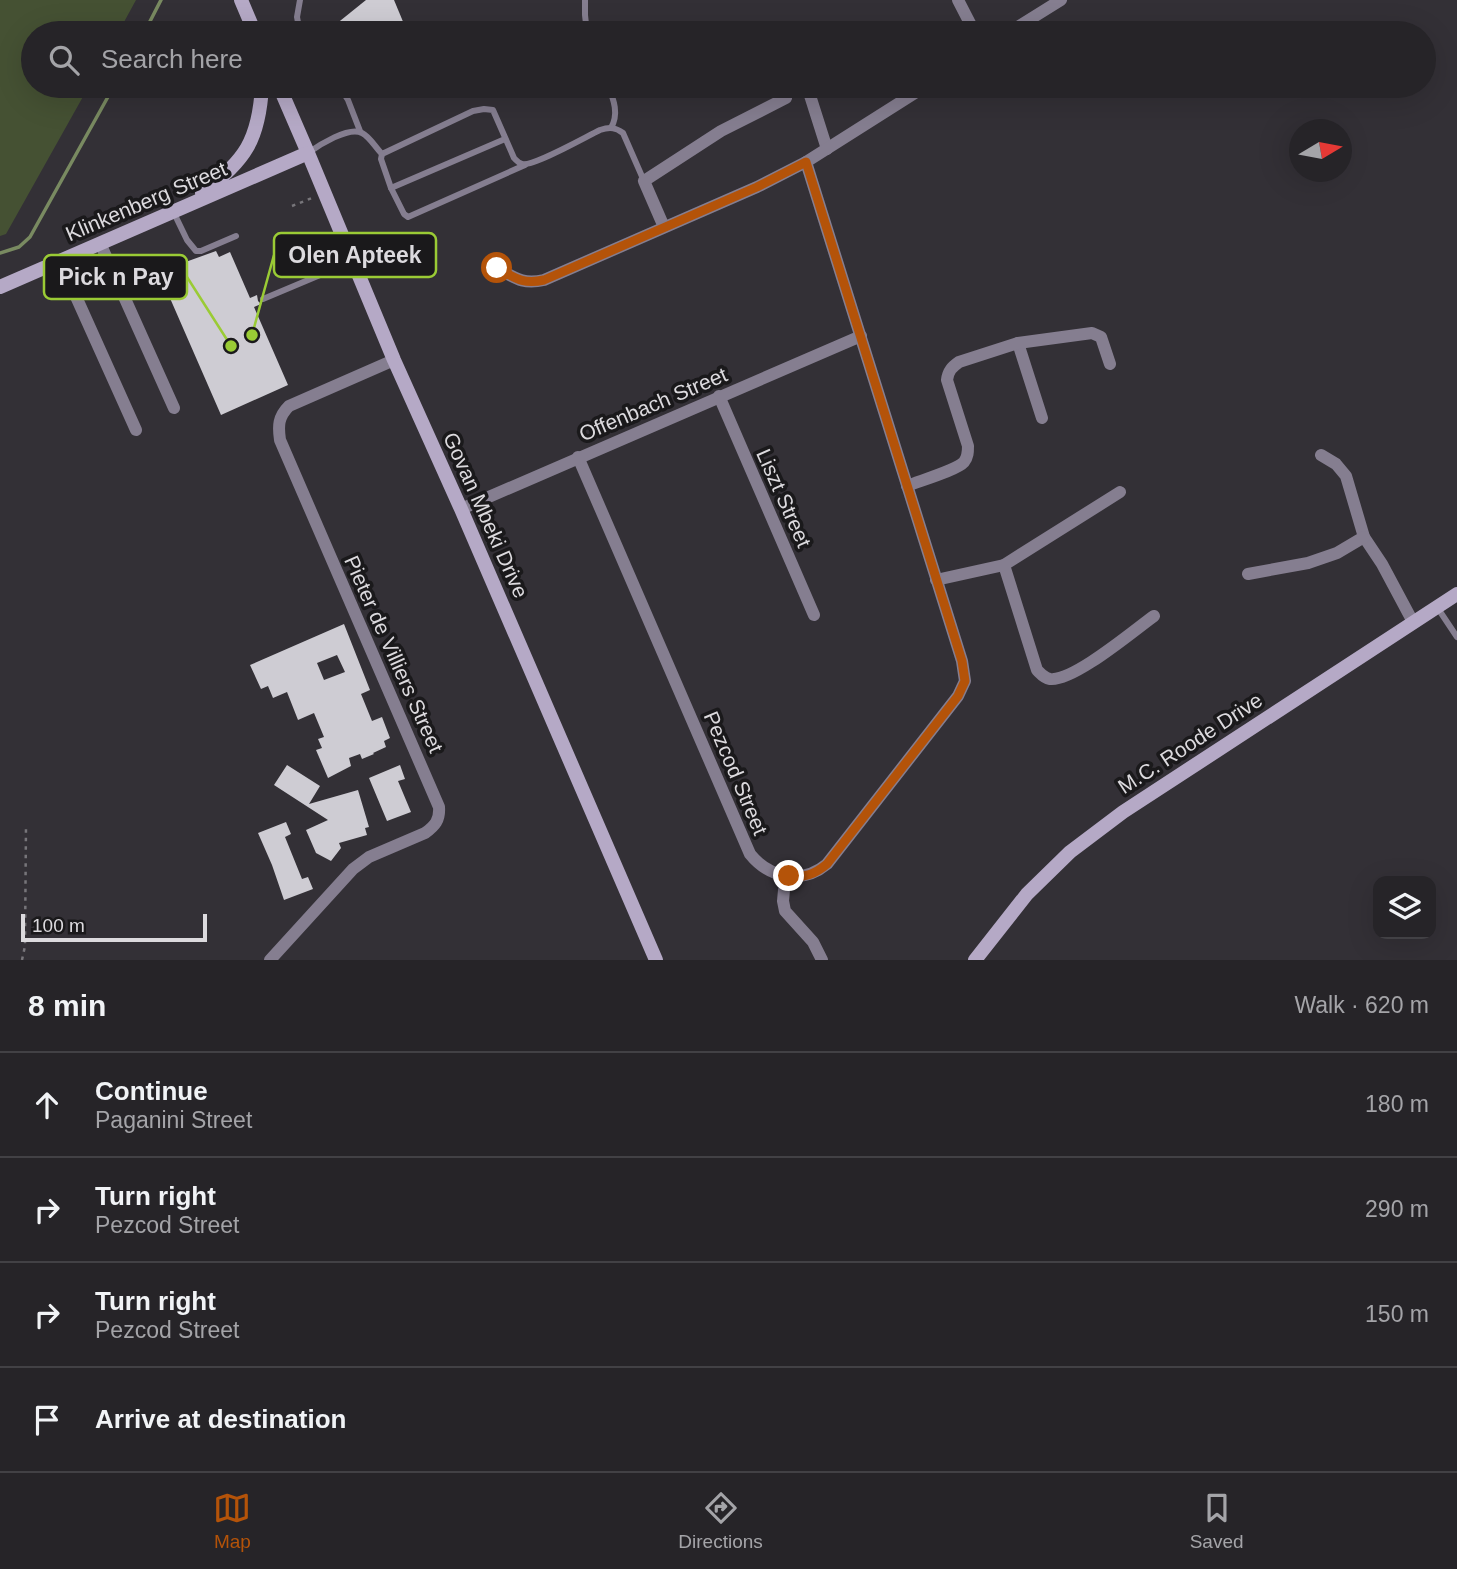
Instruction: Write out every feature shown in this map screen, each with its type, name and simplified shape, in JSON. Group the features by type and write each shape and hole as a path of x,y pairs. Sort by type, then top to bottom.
{"street":[{"path":"241,0 250,21"},
{"path":"958,0 969,21"},
{"path":"1028,21 1062,0"},
{"path":"187,205 232,168 247,150 256,132 261,98"},
{"name":"Govan Mbeki Drive","path":"284,98 394,360 656,960"},
{"path":"664,227 644,181 721,131 786,98"},
{"path":"811,98 827,149"},
{"path":"497,268 518,280 532,283 544,280 757,187 806,162 907,98"},
{"name":"Klinkenberg Street","path":"0,287 309,153"},
{"path":"806,162 962,661 965,681 827,864 808,875 789,876 783,901 785,911 813,942 822,960"},
{"path":"100,243 174,408"},
{"path":"60,261 136,430"},
{"path":"907,486 959,467 968,453 947,380 951,367 959,362 1018,343 1092,334 1104,341 1110,364"},
{"name":"Offenbach Street","path":"461,509 861,336"},
{"path":"1018,343 1042,418"},
{"name":"Pieter de Villiers Street","path":"270,960 353,869 369,856 425,833 433,827 439,815 439,807 280,440 278,426 283,412 289,406 394,360"},
{"name":"Liszt Street","path":"719,396 814,615"},
{"path":"1321,455 1336,464 1346,476 1364,537 1382,564 1413,622"},
{"name":"Pezcod Street","path":"578,457 750,854 765,869 789,876"},
{"path":"936,580 1003,565 1120,492"},
{"path":"1248,574 1316,561 1364,537"},
{"path":"1003,565 1037,670 1049,679 1068,676 1154,616"},
{"name":"M.C. Roode Drive","path":"975,960 1027,894 1070,852 1124,812 1457,594"}],"lane":[{"path":"298,21 300,0"},
{"path":"585,0 585,21"},
{"path":"347,98 360,131 382,154 381,159 391,188 404,214 408,216 539,160 600,130 611,128 623,133 644,181"},
{"path":"611,98 616,114 611,128"},
{"path":"382,154 473,111 484,109 493,110 514,158 524,165"},
{"path":"309,153 326,141 352,131 360,131"},
{"path":"391,188 506,139"},
{"path":"173,211 187,240 196,251 236,236"},
{"path":"263,299 353,261"},
{"path":"1437,607 1457,637"}],"path":[{"path":"292,206 325,193"},
{"path":"22,960 25,946 26,825"}],"green space":[{"path":"0,0 136,0 125,21 21,21 21,98 82,98 6,234 0,236"}],"building":[{"path":"366,0 394,0 403,21 340,21"},
{"path":"216,251 219,257 230,252 250,298 257,295 261,304 254,307 288,385 221,415 166,289 187,280 180,264"},
{"path":"344,624 370,690 361,694 372,721 382,717 390,738 384,741 386,747 362,759 360,754 349,758 351,766 328,778 316,750 322,748 318,739 324,737 314,713 298,720 287,692 273,698 268,686 261,689 250,665","holes":["337,655 345,672 324,680 317,663"]},
{"path":"287,765 320,786 309,804 358,790 369,827 365,828 367,835 339,843 341,848 331,861 316,853 306,830 328,820 274,785"},
{"path":"400,765 405,779 398,781 411,812 387,821 369,778"},
{"path":"286,822 291,834 285,837 302,879 308,877 313,889 284,900 258,833"}],"waterway":[{"path":"150,21 161,0"},
{"path":"0,253 19,247 30,237 107,98"}],"place":[{"name":"Olen Apteek","path":"252,335"},
{"name":"Pick n Pay","path":"231,346"}],"route":[{"path":"497,268 518,280 532,283 544,280 757,187 806,162 962,661 965,681 958,696 827,864 808,875 789,876"}]}
